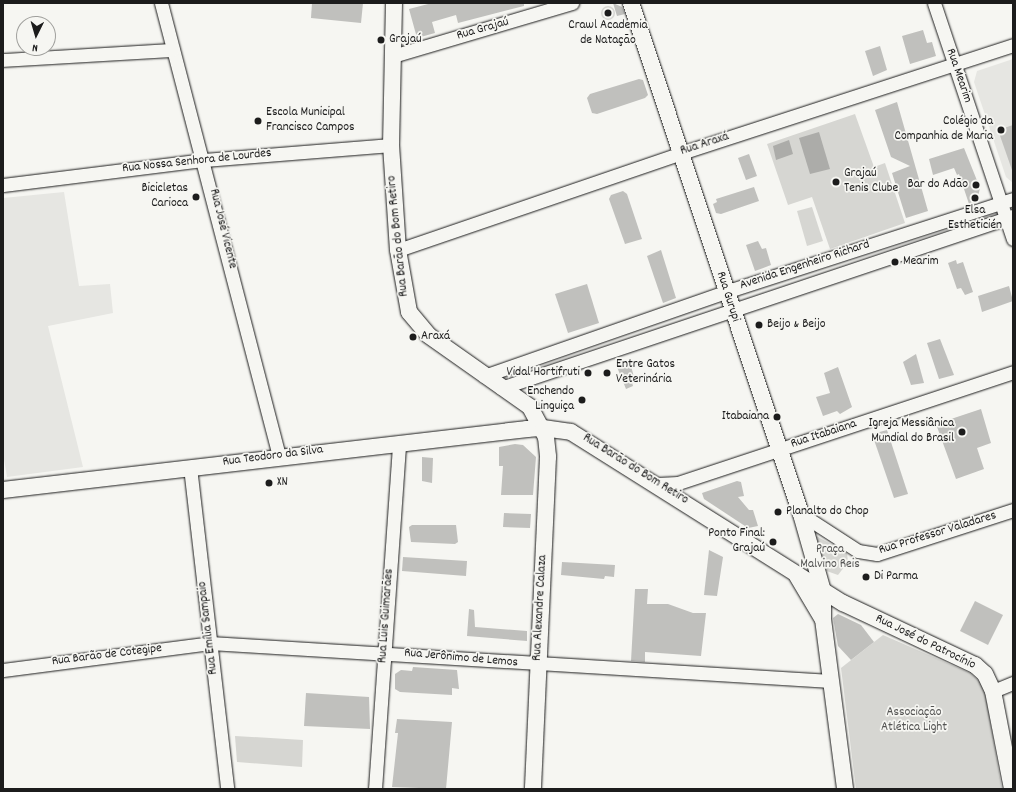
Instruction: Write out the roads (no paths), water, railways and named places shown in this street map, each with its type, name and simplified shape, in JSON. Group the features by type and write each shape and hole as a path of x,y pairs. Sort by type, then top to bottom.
{"main road":[{"name":"Rua Barão do Bom Retiro","path":"394,3 391,145 398,250 403,291 408,312 416,324 484,376 530,407 543,428 581,436 792,568 823,591 823,619 845,789"},
{"name":"Rua Gurupi","path":"631,3 725,292 801,514 823,591"},
{"name":"Rua Teodoro da Silva","path":"3,490 279,456 543,428"},
{"name":"Rua Alexandre Calaza","path":"533,789 548,457 543,428"},
{"name":"Rua Barão do Bom Retiro","path":"792,568 823,619"},
{"name":"Rua José do Patrocínio","path":"823,591 975,666 985,674 993,691 1012,789"}],"street":[{"name":"Rua José Vicente","path":"161,3 204,160 279,456"},
{"name":"Rua Grajaú","path":"393,56 572,3"},
{"name":"Rua Mearim","path":"934,3 953,65 1007,201 1013,239"},
{"name":"Rua Araxá","path":"398,250 681,153 1013,45"},
{"path":"3,60 173,50"},
{"name":"Rua Nossa Senhora de Lourdes","path":"3,185 204,160 391,145"},
{"name":"Avenida Engenheiro Richard","path":"484,376 725,292 1007,201"},
{"name":"Avenida Engenheiro Richard","path":"501,388 732,312 1010,217"},
{"name":"Rua Itabaiana","path":"658,484 678,483 1013,372"},
{"name":"Rua Luis Guimarães","path":"375,789 399,443"},
{"name":"Rua Emília Sampaio","path":"190,468 227,789"},
{"name":"Rua Professor Valadares","path":"801,514 858,551 877,554 1013,510"},
{"name":"Rua Jerônimo de Lemos","path":"210,643 385,652 539,665 831,681"},
{"name":"Rua Barão de Cotegipe","path":"3,670 210,643"},
{"path":"993,691 1013,684"}],"place":[{"name":"Crawl Academia de Natação","path":"608,13"},
{"name":"Grajaú","path":"381,40"},
{"name":"Escola Municipal Francisco Campos","path":"258,121"},
{"name":"Colégio da Companhia de Maria","path":"1001,130"},
{"name":"Grajaú Tenis Clube","path":"836,182"},
{"name":"Bar do Adão","path":"976,185"},
{"name":"Bicicletas Carioca","path":"196,197"},
{"name":"Elsa Estheticién","path":"975,198"},
{"name":"Mearim","path":"895,262"},
{"name":"Beijo & Beijo","path":"759,325"},
{"name":"Araxá","path":"413,337"},
{"name":"Vidal Hortifruti","path":"588,373"},
{"name":"Entre Gatos Veterinária","path":"607,373"},
{"name":"Enchendo Linguiça","path":"582,400"},
{"name":"Itabaiana","path":"777,417"},
{"name":"Igreja Messiânica Mundial do Brasil","path":"962,432"},
{"name":"XN","path":"269,483"},
{"name":"Planalto do Chop","path":"778,512"},
{"name":"Ponto Final: Grajaú","path":"773,542"},
{"name":"Di Parma","path":"866,577"}],"park label":[{"name":"Praça Malvino Reis","path":"830,558"},
{"name":"Associação Atlética Light","path":"914,722"}]}
